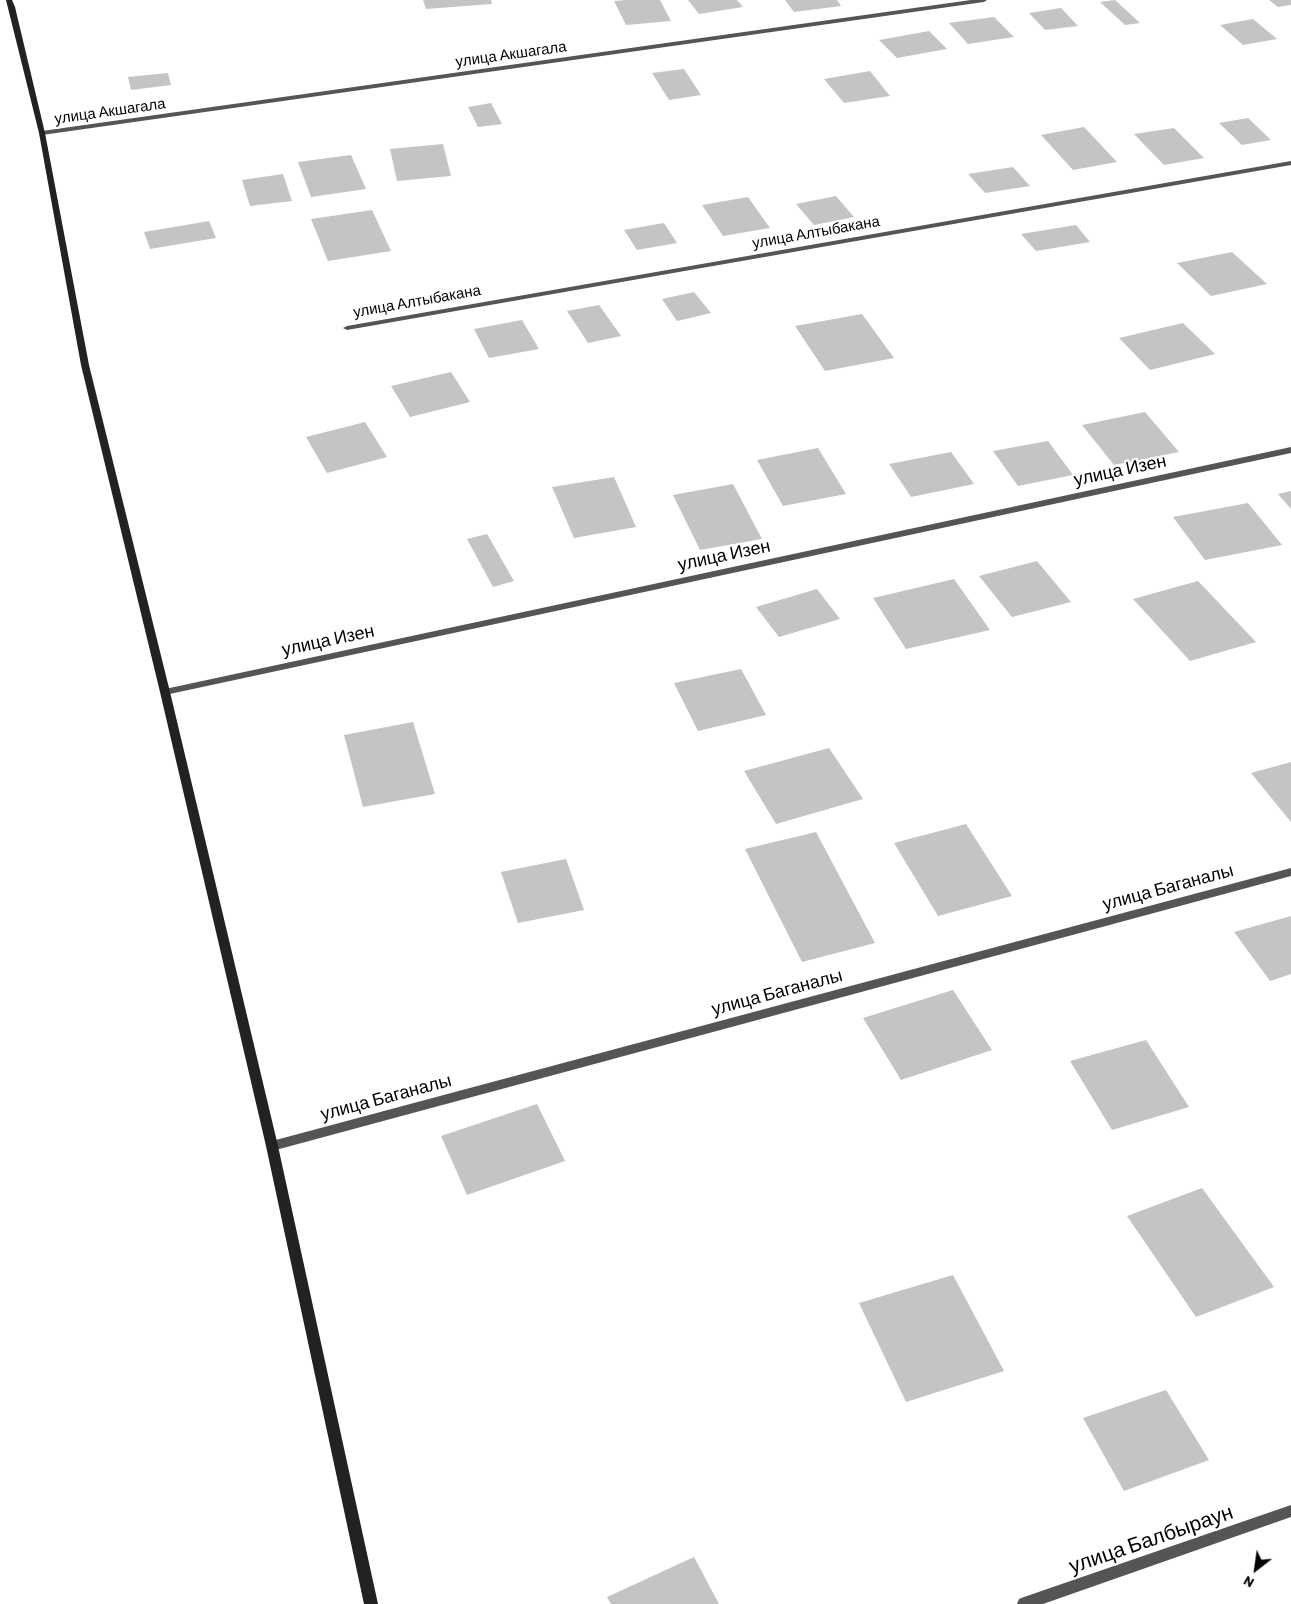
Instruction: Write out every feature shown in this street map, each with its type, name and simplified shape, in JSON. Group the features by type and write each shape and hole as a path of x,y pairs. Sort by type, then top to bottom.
{"main road":[{"path":"8,0 12,7 42,133 85,365 165,692 272,1146 371,1604"}],"street":[{"name":"улица Акшагала","path":"42,133 984,0"},
{"name":"улица Алтыбакана","path":"347,328 1291,163"},
{"name":"улица Изен","path":"165,692 1291,450"},
{"name":"улица Баганалы","path":"272,1146 1291,872"},
{"name":"улица Балбыраун","path":"1024,1604 1291,1511"}],"building":[{"path":"423,0 491,0 492,4 426,9"},
{"path":"660,0 671,21 626,25 614,1"},
{"path":"688,0 737,0 743,7 699,14"},
{"path":"785,0 837,0 841,6 794,12"},
{"path":"1115,0 1140,23 1125,25 1100,2"},
{"path":"1269,0 1291,0 1291,5 1278,7"},
{"path":"1061,8 1078,26 1045,30 1029,13"},
{"path":"994,17 1014,37 968,44 949,23"},
{"path":"1253,19 1277,39 1243,45 1220,25"},
{"path":"929,31 947,49 897,58 879,40"},
{"path":"684,69 701,95 669,100 652,73"},
{"path":"870,71 890,96 844,103 824,79"},
{"path":"168,73 171,85 131,90 128,77"},
{"path":"491,103 502,124 478,127 468,107"},
{"path":"1248,118 1271,140 1242,145 1219,123"},
{"path":"1084,127 1117,162 1073,170 1041,135"},
{"path":"1174,128 1204,158 1164,165 1134,134"},
{"path":"443,144 451,176 397,181 390,149"},
{"path":"351,155 366,189 311,197 298,162"},
{"path":"1013,167 1030,186 985,193 968,174"},
{"path":"283,174 292,201 250,206 242,180"},
{"path":"836,196 854,217 814,225 796,204"},
{"path":"748,197 770,228 723,236 702,205"},
{"path":"372,210 391,251 328,261 311,219"},
{"path":"209,221 216,238 150,249 144,232"},
{"path":"664,223 677,243 637,250 624,230"},
{"path":"1076,225 1090,242 1036,251 1021,234"},
{"path":"1232,252 1267,284 1211,296 1177,263"},
{"path":"694,292 711,313 677,321 662,299"},
{"path":"599,305 621,336 588,343 567,311"},
{"path":"862,314 894,358 825,371 795,326"},
{"path":"522,320 539,349 489,358 474,329"},
{"path":"1183,323 1215,354 1150,370 1119,338"},
{"path":"451,372 470,402 410,417 391,386"},
{"path":"1145,412 1179,452 1114,465 1082,425"},
{"path":"365,422 387,457 327,473 306,437"},
{"path":"1048,441 1073,475 1018,486 993,451"},
{"path":"818,448 846,494 783,506 757,460"},
{"path":"951,452 974,484 911,497 889,464"},
{"path":"614,477 636,527 574,538 552,487"},
{"path":"733,484 762,539 700,550 673,495"},
{"path":"1291,491 1291,509 1278,494"},
{"path":"1248,503 1282,545 1205,560 1173,517"},
{"path":"487,534 514,581 493,587 467,539"},
{"path":"1037,561 1071,602 1012,617 979,576"},
{"path":"954,579 990,630 906,649 873,598"},
{"path":"1198,581 1256,642 1190,661 1133,599"},
{"path":"817,589 840,619 779,637 756,607"},
{"path":"741,669 766,715 698,731 674,683"},
{"path":"413,722 435,794 363,807 344,735"},
{"path":"829,748 863,799 776,824 744,771"},
{"path":"1291,762 1291,822 1251,773"},
{"path":"966,824 1012,896 938,916 894,843"},
{"path":"816,832 875,943 802,962 745,849"},
{"path":"566,859 584,910 518,923 501,872"},
{"path":"1291,916 1291,974 1270,981 1234,932"},
{"path":"953,990 992,1050 901,1080 863,1018"},
{"path":"1146,1040 1189,1107 1112,1130 1070,1061"},
{"path":"537,1104 565,1161 467,1195 441,1136"},
{"path":"1202,1188 1274,1287 1196,1317 1127,1216"},
{"path":"953,1275 1004,1371 906,1402 859,1303"},
{"path":"1166,1390 1209,1460 1124,1491 1083,1418"},
{"path":"694,1557 719,1604 611,1604 607,1597"}]}
